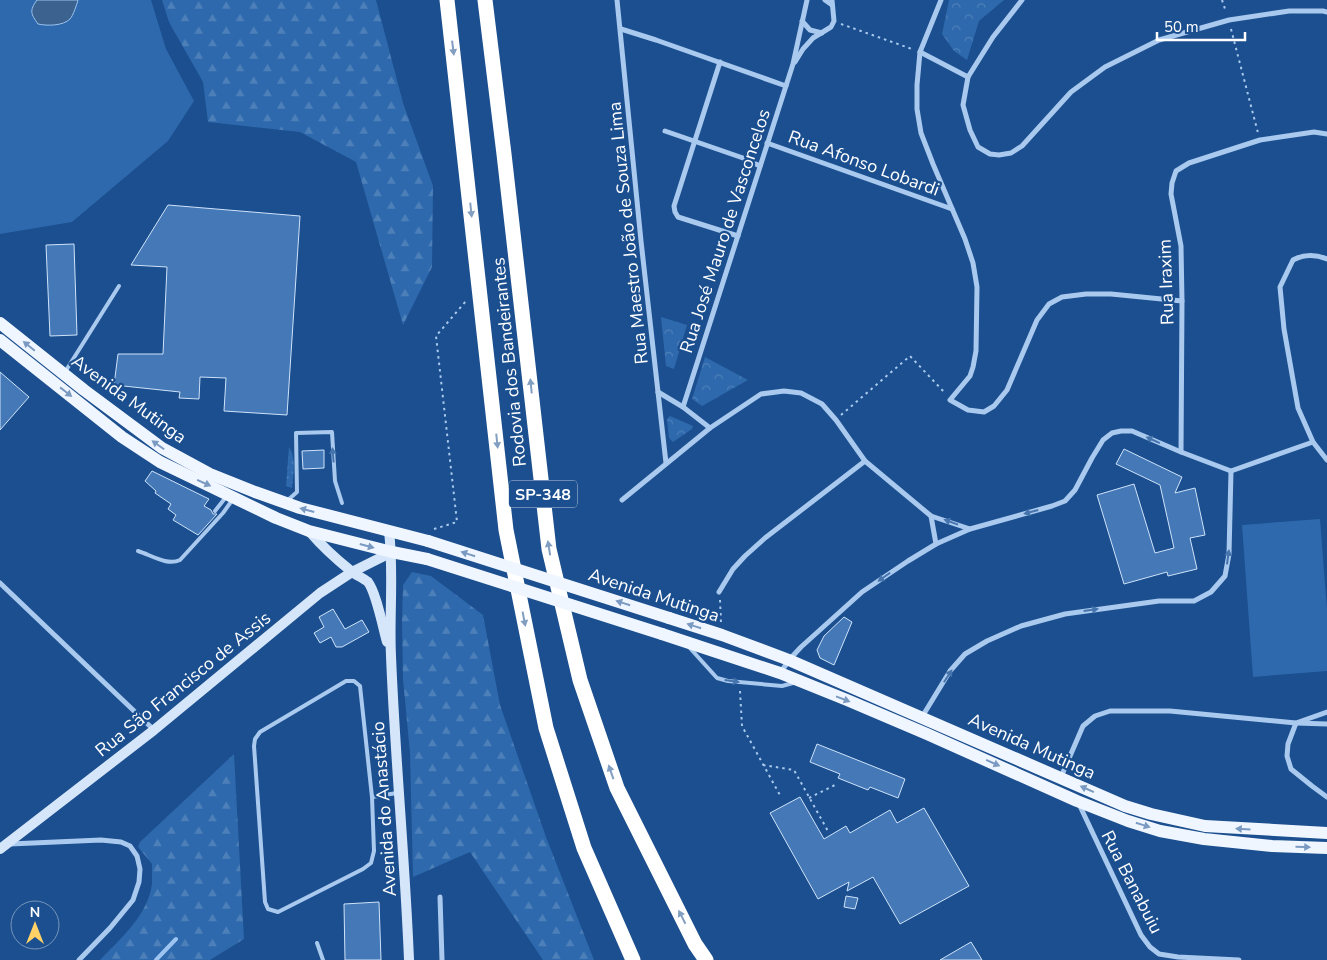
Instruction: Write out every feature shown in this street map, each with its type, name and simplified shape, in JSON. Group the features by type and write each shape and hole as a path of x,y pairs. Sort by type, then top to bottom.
{"highway":[{"name":"Rodovia dos Bandeirantes","path":"447,0 506,530 546,728 584,848 633,960"},
{"name":"Rodovia dos Bandeirantes","path":"485,0 549,549 580,680 617,788 696,944 706,960"}],"main road":[{"name":"Avenida Mutinga","path":"0,323 162,448 210,474 255,492 284,503 428,541 722,635 789,660 922,717 1063,782 1125,806 1170,819 1212,826 1327,834"},
{"name":"Avenida Mutinga","path":"0,340 122,437 180,477 232,496 276,518 309,531 427,559 683,640 780,673 893,719 1074,797 1160,831 1204,840 1272,846 1327,848"},
{"path":"309,531 315,524 322,521 354,522"},
{"name":"Avenida do Anastácio","path":"309,531 318,542 352,572 367,582 371,588 391,655"},
{"name":"Avenida do Anastácio","path":"389,531 392,552 391,655 409,960"},
{"name":"Rua São Francisco de Assis","path":"3,847 154,730 320,593 352,572 392,552"}],"street":[{"name":"Rua Maestro João de Souza Lima","path":"618,0 641,241 666,462"},
{"name":"Rua José Mauro de Vasconcelos","path":"683,407 793,64 808,0"},
{"path":"825,0 832,3 834,21"},
{"path":"941,0 920,52 917,109 921,133 965,238 973,263 977,287 976,351 973,367 970,376 950,400 968,410 984,412 994,406 1006,390 1037,320 1049,304 1062,297 1086,294 1111,294 1182,301"},
{"path":"1022,0 993,37 968,77 963,105 970,130 978,146 990,154 999,156 1011,153 1022,146 1071,92 1105,67 1159,40 1229,20 1289,11 1327,12"},
{"path":"802,21 810,30 824,33"},
{"name":"Rua José Mauro de Vasconcelos","path":"793,64 813,38 824,33 831,27 834,21"},
{"path":"621,29 786,86"},
{"path":"920,52 968,77"},
{"path":"720,62 674,206 678,217 738,236"},
{"path":"665,131 743,158 760,166"},
{"path":"1260,140 1314,132 1327,134"},
{"name":"Rua Iraxim","path":"1181,452 1181,246 1171,194 1172,183 1176,171 1189,163 1260,140"},
{"name":"Rua Afonso Lobardi","path":"767,143 952,210"},
{"path":"1327,259 1320,256 1304,255 1293,260 1280,287 1284,328 1298,408 1313,442 1327,460"},
{"path":"622,500 666,462 710,428 761,394 784,391 801,393 822,404 836,420 864,461 931,516 970,529"},
{"path":"658,392 683,407 710,428"},
{"path":"780,673 801,647 862,592 936,544 970,529 1065,501 1075,490 1103,440 1112,433 1132,431 1231,471 1313,442"},
{"path":"719,592 733,569 745,556 864,461"},
{"path":"893,719 922,717 950,671 965,654 986,641 1021,626 1065,614 1159,601 1194,601 1211,592 1224,576 1229,554 1231,471"},
{"path":"931,516 936,544"},
{"path":"0,583 154,730"},
{"path":"1063,782 1083,726 1095,716 1110,710 1170,711 1296,723 1327,724"},
{"path":"1327,712 1296,723 1288,744 1287,756 1291,769 1327,797"},
{"name":"Rua Banabuiu","path":"1074,797 1141,935 1150,947 1159,954 1239,960"},
{"path":"3,847 101,840 121,842 130,846 137,856 140,870 139,882 133,900 110,928 79,960"},
{"path":"440,897 442,960"}],"lane":[{"path":"64,374 119,286"},
{"path":"284,503 297,492 296,434 332,432 336,481 342,503"},
{"path":"215,510 232,496"},
{"path":"138,551 167,561 177,562 224,513 232,496"},
{"path":"683,640 717,678 728,681 782,686 798,681"},
{"path":"346,681 354,681 360,686 372,797 374,851 371,863 363,869 278,912 268,909 265,902 254,746 255,739 260,732 346,681"},
{"path":"372,797 400,793"},
{"path":"317,943 323,960"}],"path":[{"path":"1222,0 1229,20 1260,140"},
{"path":"834,21 920,52"},
{"path":"410,536 457,522 436,336 479,286"},
{"path":"836,420 910,356 950,400"},
{"path":"719,592 722,635"},
{"path":"740,688 742,726 781,797"},
{"path":"764,766 794,770 829,833"},
{"path":"809,798 837,784"}],"green space":[{"path":"0,0 151,0 166,49 194,101 168,141 72,222 0,234"},
{"path":"162,0 376,0 403,103 433,186 432,267 403,325 356,162 300,132 208,122 203,82 169,22"},
{"path":"949,0 1004,0 979,21 967,60 954,51 942,34"},
{"path":"661,317 687,325 674,369 666,366"},
{"path":"705,357 748,380 702,406 692,399"},
{"path":"670,416 693,426 692,429 673,442 669,438 667,419"},
{"path":"289,447 294,462 292,488 286,486"},
{"path":"1320,519 1327,609 1327,671 1253,677 1242,525"},
{"path":"412,572 431,576 483,615 500,705 546,837 594,960 543,960 470,852 413,877 410,753 403,679 402,619 403,585"},
{"path":"234,754 244,939 210,960 100,960 132,926 145,906 149,895 152,884 152,864 138,847 140,842"}],"shaded area":[{"path":"37,0 78,0 70,19 63,23 50,25 38,24 34,18 32,10"}],"building":[{"path":"168,205 300,216 287,415 224,411 226,378 200,377 199,399 179,398 180,392 114,385 118,354 163,354 167,267 131,265"},
{"path":"74,244 77,335 50,336 46,245"},
{"path":"0,372 29,397 0,430"},
{"path":"1124,449 1182,477 1175,493 1195,488 1205,535 1190,538 1197,569 1168,576 1167,572 1124,584 1097,495 1134,484 1155,553 1174,548 1160,485 1116,464"},
{"path":"324,450 324,468 303,469 302,451"},
{"path":"152,471 209,499 204,506 211,510 213,514 217,514 198,535 173,520 176,515 168,509 171,504 155,493 156,491 145,481"},
{"path":"333,609 345,629 362,620 369,632 342,647 336,647 331,637 320,643 314,633 324,627 319,617"},
{"path":"844,617 852,622 834,665 820,658 817,650 824,636"},
{"path":"817,744 905,779 898,798 870,787 868,790 838,778 840,774 810,762"},
{"path":"800,797 824,839 846,826 850,833 890,810 897,823 924,808 969,886 900,924 873,877 847,891 849,882 818,899 770,813"},
{"path":"846,896 858,898 855,909 844,907"},
{"path":"379,902 381,960 345,960 344,904"},
{"path":"971,942 982,960 940,960"}],"waterway":[{"path":"156,960 176,939"}]}
